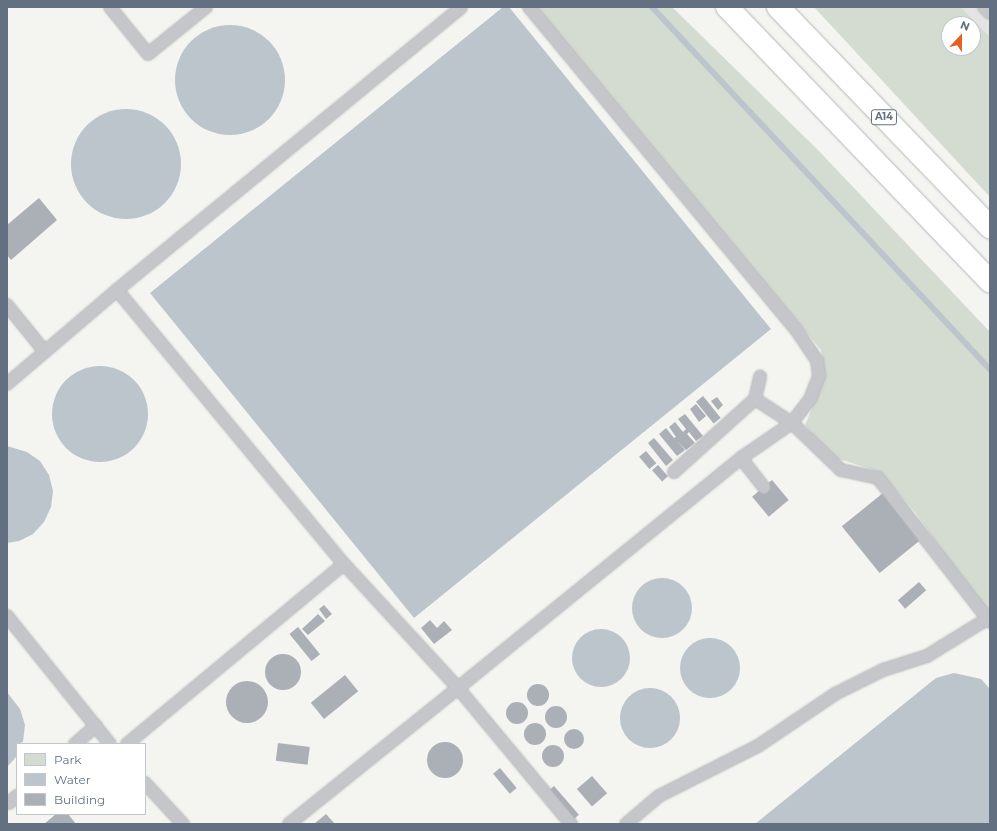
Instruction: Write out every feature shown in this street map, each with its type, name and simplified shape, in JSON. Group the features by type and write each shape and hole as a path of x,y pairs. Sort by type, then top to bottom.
{"highway":[{"path":"728,7 990,281"},
{"name":"A14","path":"778,7 990,227"}],"lane":[{"path":"110,7 148,54 206,7"},
{"path":"7,384 118,290 461,7"},
{"path":"289,824 741,458 792,423 810,399 819,376 818,361 795,328 529,7"},
{"path":"984,7 990,13"},
{"path":"118,290 344,564 458,688 571,824"},
{"path":"7,305 45,352"},
{"path":"674,472 755,399 760,377"},
{"path":"626,824 658,796 758,746 835,694 884,670 927,656 988,621 878,478 841,470 792,423 755,399"},
{"path":"741,458 764,486"},
{"path":"128,743 344,564"},
{"path":"7,616 109,743"},
{"path":"76,743 96,726"},
{"path":"146,784 183,824"}],"shaded area":[{"path":"961,7 990,7 990,37 981,28 981,16 970,16"}],"green space":[{"path":"537,7 672,7 819,151 990,332 990,620 915,512 880,472 833,457 805,425 825,377 821,350"},
{"path":"814,7 961,7 970,16 941,16 941,56 981,56 981,28 990,37 990,197"}],"water":[{"path":"503,7 509,7 771,329 414,618 150,293"},
{"path":"230,25 251,29 269,41 281,59 285,80 281,101 269,119 251,131 230,135 209,131 191,119 179,101 175,80 179,59 191,41 209,29"},
{"path":"126,109 147,113 165,125 177,143 181,164 177,185 165,203 147,215 126,219 105,215 87,203 75,185 71,164 75,143 87,125 105,113"},
{"path":"100,366 118,369 134,380 145,396 148,414 145,432 134,448 118,459 100,462 82,459 66,448 55,432 52,414 55,396 66,380 82,369"},
{"path":"7,446 27,452 40,461 49,475 53,491 51,507 44,522 33,534 19,541 7,543"},
{"path":"662,578 679,583 687,591 692,608 687,625 679,633 662,638 645,633 637,625 632,608 637,591 645,583"},
{"path":"601,629 612,631 625,642 628,647 630,658 628,669 617,682 612,685 601,687 590,685 577,674 574,669 572,658 574,647 585,634 590,631"},
{"path":"704,638 716,638 732,646 738,656 740,668 738,680 732,690 716,698 704,698 688,690 680,674 680,662 688,646"},
{"path":"954,673 981,679 990,689 990,824 755,824 936,678"},
{"path":"650,688 667,693 675,701 680,718 675,735 667,743 650,748 633,743 625,735 620,718 625,701 633,693"},
{"path":"7,692 20,709 25,725 23,742 16,743 16,757 7,767"}],"building":[{"path":"39,198 57,220 11,260 7,255 7,225"},
{"path":"703,396 721,418 714,423 696,402"},
{"path":"717,397 723,405 718,410 711,401"},
{"path":"696,404 706,416 699,422 690,409"},
{"path":"685,414 703,436 696,441 689,432 687,434 695,443 686,450 677,441 685,450 677,456 659,434 666,428 674,438 676,437 669,427 675,422 683,432 686,429 678,419"},
{"path":"654,438 673,460 666,466 648,443"},
{"path":"646,451 656,463 649,469 639,457"},
{"path":"658,465 668,476 662,482 652,470"},
{"path":"772,480 789,500 769,517 752,497"},
{"path":"883,493 921,540 880,573 842,526"},
{"path":"919,582 926,590 905,609 898,600"},
{"path":"324,605 332,614 326,619 319,609"},
{"path":"318,614 325,621 308,635 302,629"},
{"path":"430,620 437,628 444,621 452,630 434,644 421,628"},
{"path":"298,627 320,654 311,661 289,634"},
{"path":"286,654 296,659 300,665 300,679 296,685 290,689 280,690 270,685 266,679 265,669 270,659 276,655"},
{"path":"345,675 358,691 324,719 311,703"},
{"path":"243,681 251,681 262,687 268,698 268,706 262,717 251,723 243,723 232,717 226,706 226,698 232,687"},
{"path":"538,684 546,687 549,695 546,703 538,706 530,703 527,695 530,687"},
{"path":"517,702 525,705 528,713 525,721 517,724 509,721 506,713 509,705"},
{"path":"556,706 564,709 567,717 564,725 556,728 548,725 545,717 548,709"},
{"path":"535,723 539,724 545,730 545,738 539,744 535,745 531,744 525,738 524,734 525,730 531,724"},
{"path":"570,729 578,729 584,735 584,743 578,749 570,749 564,743 564,735"},
{"path":"445,742 455,745 460,750 463,760 460,770 455,775 445,778 435,775 430,770 427,760 430,750 435,745"},
{"path":"278,743 310,747 308,765 276,761"},
{"path":"553,745 561,748 564,756 561,764 553,767 545,764 542,756 545,748"},
{"path":"500,768 517,788 510,794 493,774"},
{"path":"592,776 607,793 592,806 577,789"},
{"path":"554,786 579,815 571,822 546,793"},
{"path":"326,814 335,824 314,824"},
{"path":"55,815 69,815 76,824 44,824"}],"waterway":[{"path":"652,7 990,370"}]}
